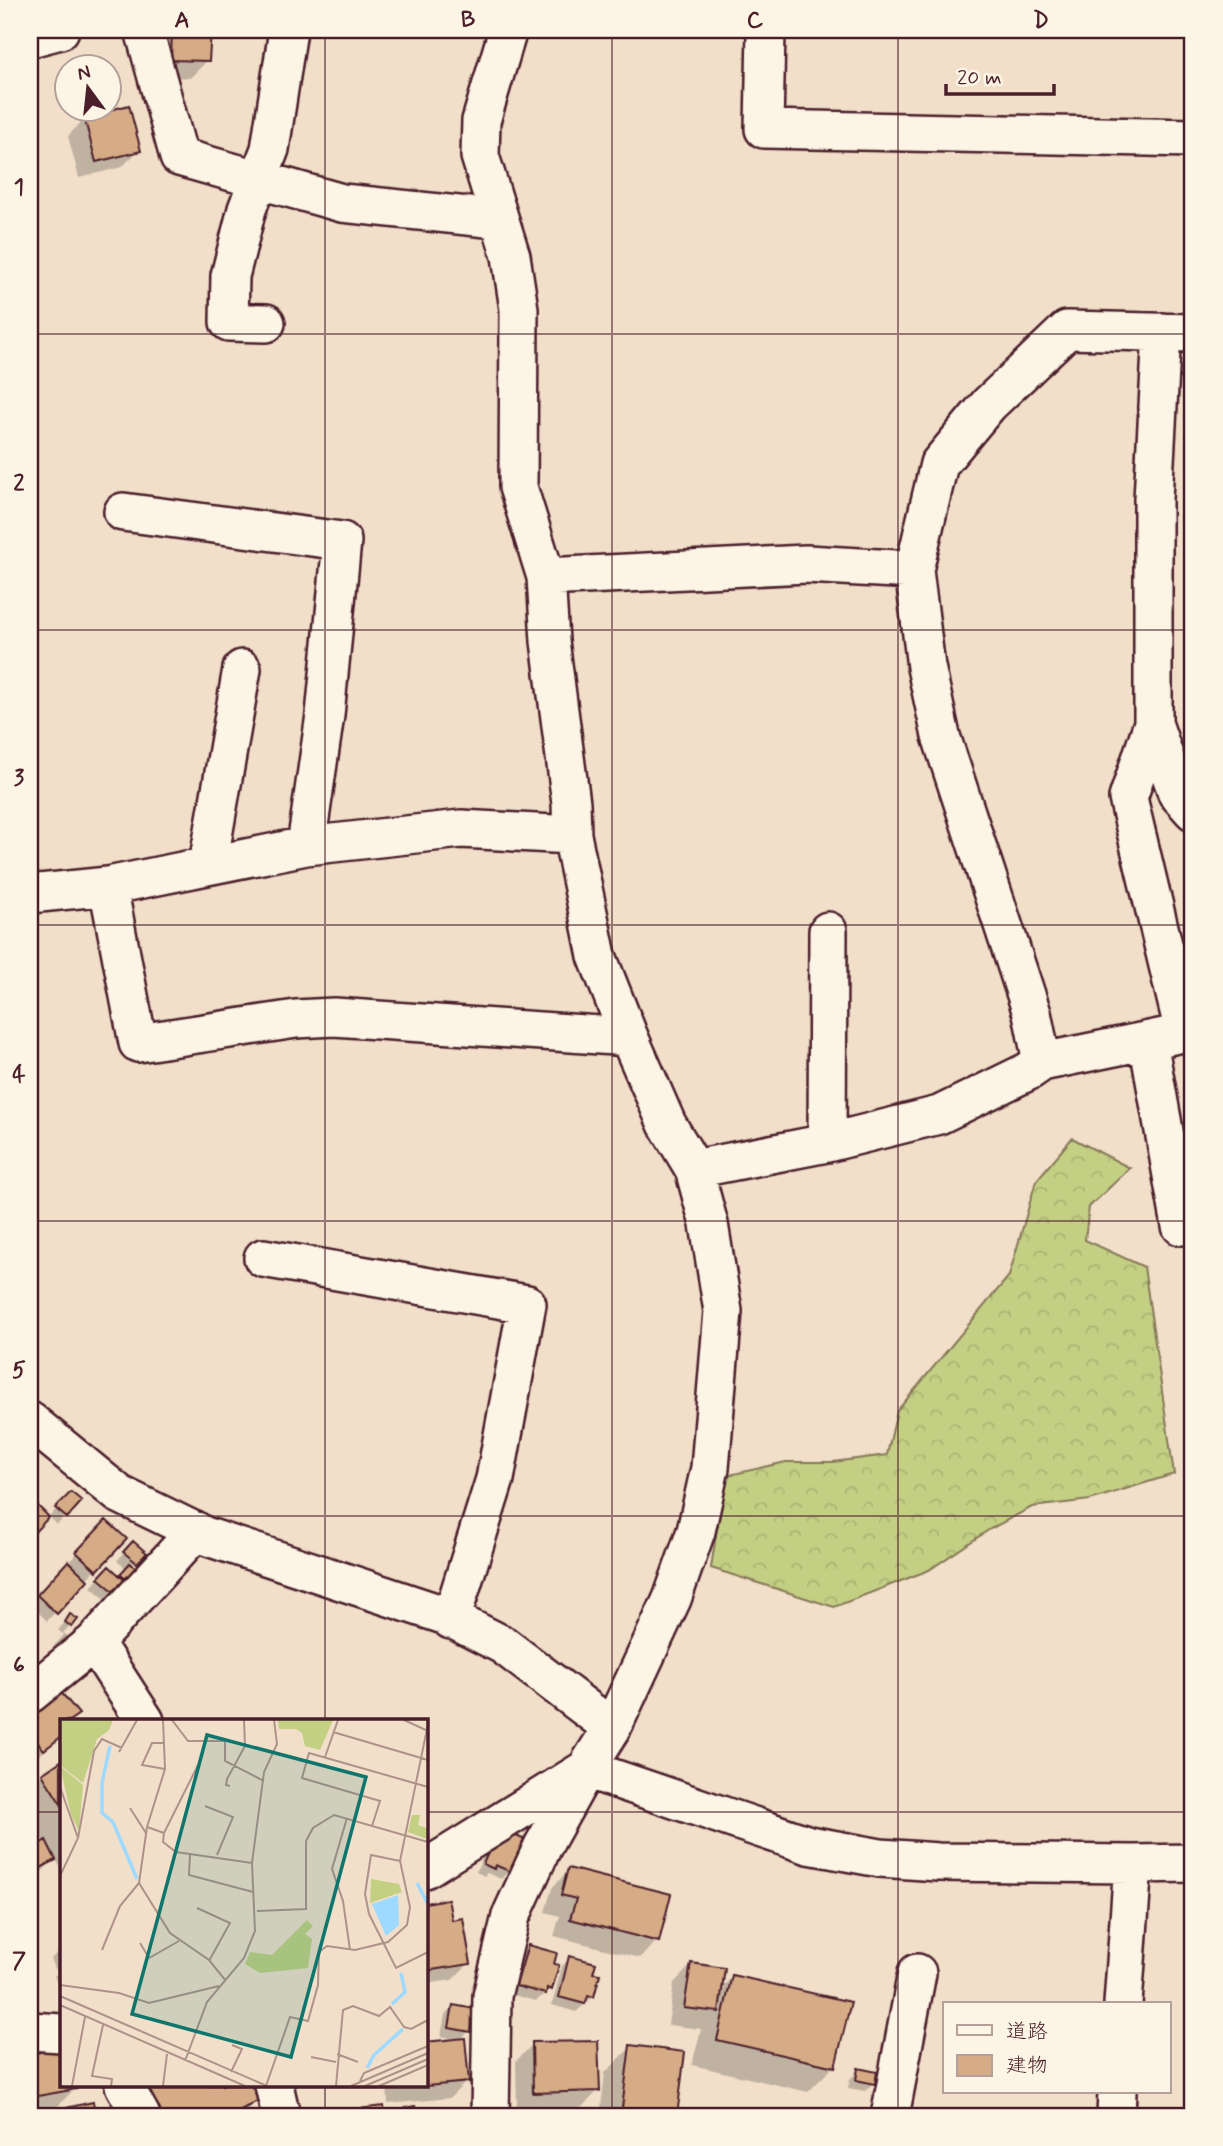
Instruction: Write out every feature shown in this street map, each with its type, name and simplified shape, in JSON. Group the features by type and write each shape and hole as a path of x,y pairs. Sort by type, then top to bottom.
{"street":[{"path":"30,38 60,30"},
{"path":"144,30 179,157 342,203 498,219"},
{"path":"266,323 229,322 230,276 247,209 270,149 288,30"},
{"path":"490,2116 492,1996 511,1916 543,1846 612,1728 672,1599 696,1531 710,1468 723,1311 709,1224 694,1169 667,1124 597,956 572,835 571,803 550,641 546,577 518,487 519,309 510,256 480,156 481,121 508,30"},
{"path":"766,30 764,129 1193,138"},
{"path":"694,1169 827,1143 939,1115 1042,1062 1189,1032 1128,798 1153,723 1153,499 1178,332 1068,330 999,395 939,464 914,570 926,667 941,736 1032,1013 1042,1062"},
{"path":"123,512 342,541 325,715 306,846"},
{"path":"546,577 806,564 914,570"},
{"path":"208,864 242,669"},
{"path":"1153,723 1177,793 1193,811"},
{"path":"30,894 108,886 306,846 461,829 572,835"},
{"path":"108,886 138,1043 296,1019 334,1017 629,1037"},
{"path":"827,1143 828,931"},
{"path":"1148,1041 1181,1226"},
{"path":"263,1258 527,1304 495,1479 451,1620"},
{"path":"30,1421 119,1494 196,1531 444,1615 503,1644 612,1728"},
{"path":"30,1694 94,1642 196,1531"},
{"path":"94,1642 144,1719"},
{"path":"586,1769 809,1844 880,1858 938,1862 1193,1863"},
{"path":"427,1868 586,1769"},
{"path":"1123,2002 1133,1864"},
{"path":"890,2116 917,1973"},
{"path":"30,2031 60,2033"},
{"path":"125,2086 141,2116"},
{"path":"274,2086 281,2116"},
{"path":"1116,2116 1117,2094"}],"green space":[{"path":"1072,1138 1130,1168 1089,1207 1085,1240 1144,1267 1174,1474 1090,1500 1032,1507 990,1529 929,1570 834,1607 711,1568 725,1476 786,1462 833,1462 887,1455 897,1411 1009,1276 1036,1181"}],"building":[{"path":"172,30 211,30 209,61 171,60"},
{"path":"129,105 141,151 96,162 85,122 122,122 122,107"},
{"path":"71,1492 82,1501 67,1518 55,1508"},
{"path":"30,1498 49,1517 30,1537"},
{"path":"106,1520 127,1539 97,1571 76,1552"},
{"path":"133,1541 147,1553 137,1563 123,1552"},
{"path":"68,1561 88,1580 57,1614 37,1595"},
{"path":"130,1563 139,1571 129,1582 120,1574"},
{"path":"109,1566 129,1584 118,1595 98,1578"},
{"path":"70,1614 78,1619 72,1627 65,1622"},
{"path":"60,1691 79,1714 72,1719 60,1719 60,1738 44,1750 30,1732 30,1714"},
{"path":"60,1762 60,1802 42,1774"},
{"path":"30,1825 39,1844 46,1840 56,1860 33,1872 30,1866"},
{"path":"510,1833 525,1840 511,1872 495,1865 494,1869 483,1864 495,1837 506,1842"},
{"path":"568,1868 671,1894 659,1942 570,1919 576,1899 561,1895"},
{"path":"448,1899 452,1920 463,1918 471,1964 427,1971 427,1903"},
{"path":"528,1945 557,1953 554,1964 559,1965 552,1990 547,1988 546,1994 516,1986"},
{"path":"569,1956 596,1963 593,1973 600,1974 594,1997 588,1996 585,2004 559,1997"},
{"path":"691,1963 725,1968 719,2012 684,2008"},
{"path":"732,1975 851,2002 835,2067 717,2040"},
{"path":"453,2005 475,2009 471,2032 449,2028"},
{"path":"465,2038 469,2082 427,2086 427,2042"},
{"path":"598,2041 600,2091 533,2093 532,2042"},
{"path":"630,2045 685,2052 677,2116 621,2116"},
{"path":"60,2048 60,2086 77,2086 77,2089 32,2097 30,2054"},
{"path":"858,2068 877,2072 875,2084 856,2080"},
{"path":"157,2086 252,2086 259,2100 230,2116 158,2116 145,2092"},
{"path":"93,2102 96,2116 34,2116 34,2115"},
{"path":"384,2106 385,2116 329,2116 328,2112"},
{"path":"415,2106 418,2116 408,2116 405,2108"}]}
